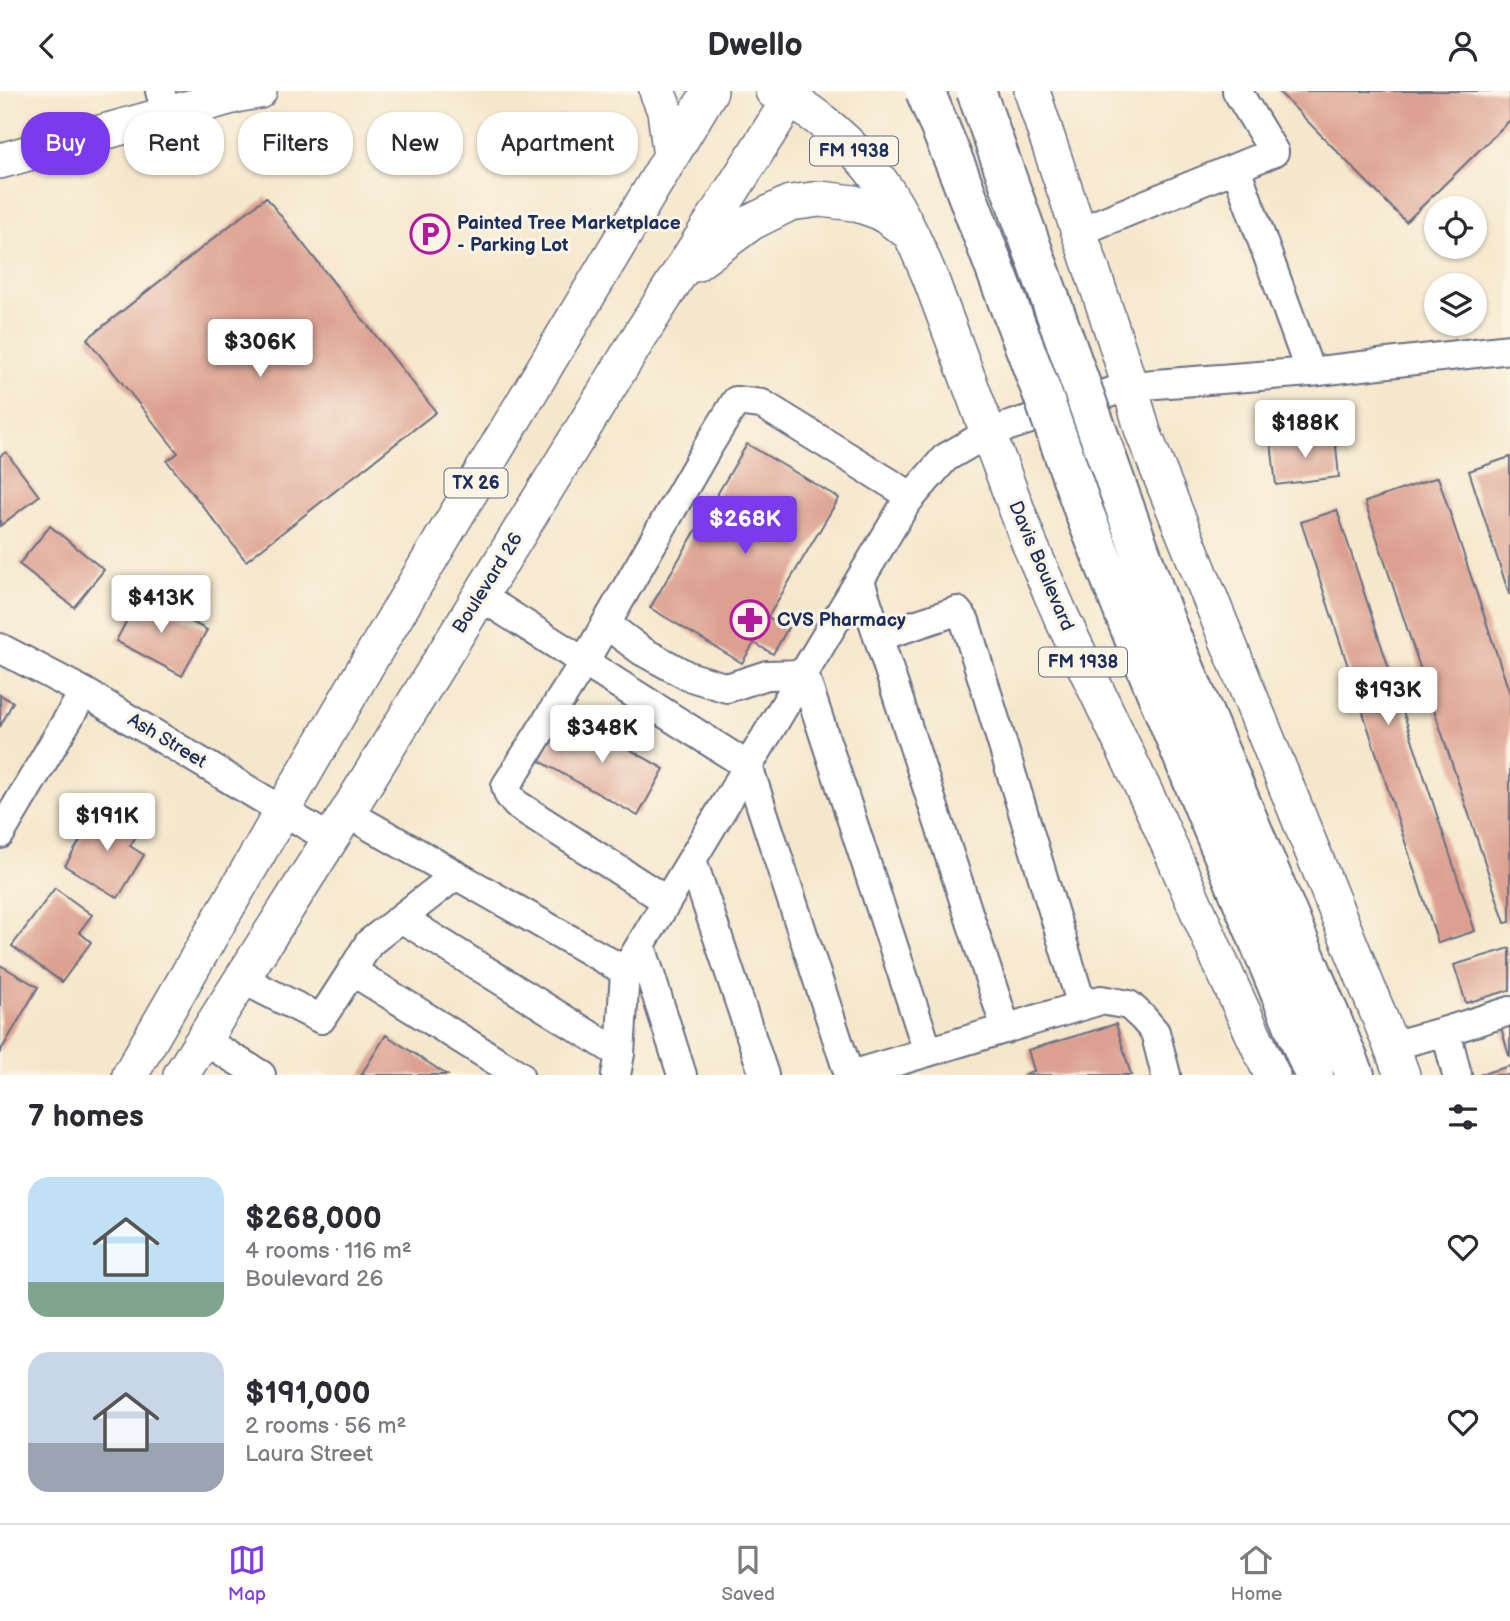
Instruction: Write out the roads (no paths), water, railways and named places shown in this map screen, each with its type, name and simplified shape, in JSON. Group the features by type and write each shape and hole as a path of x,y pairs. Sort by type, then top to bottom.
{"highway":[{"path":"925,91 1042,393 1084,512 1151,632 1355,1075"},
{"path":"976,91 1151,632 1314,1075"}],"main road":[{"path":"657,91 665,111 671,157"},
{"name":"TX 26","path":"130,1075 393,620 710,91"},
{"path":"1032,91 1143,432 1396,1060"},
{"path":"0,161 164,103 247,92"},
{"name":"Davis Boulevard","path":"786,93 822,121 859,156 880,181 911,233 1030,545 1060,616 1158,820 1272,1075"},
{"name":"Boulevard 26","path":"181,1075 339,826 678,276 786,93"},
{"path":"678,276 752,222 790,203 820,199 854,203 880,212 911,233"}],"street":[{"path":"1078,232 1273,152 1237,91"},
{"path":"1236,168 1310,372"},
{"path":"401,918 618,1064 625,971 911,496 945,458 988,433 1130,386 1310,372 1510,349"},
{"path":"667,901 516,804 509,796 506,786 584,662 706,450 736,401 762,404 911,496"},
{"path":"859,581 1006,1029"},
{"path":"480,596 748,766 850,1075 1101,1000 1129,1005 1143,1018 1154,1032 1166,1075"},
{"path":"878,637 957,611 965,621 1082,1006"},
{"path":"606,624 642,651 688,676 727,688 767,675 804,674"},
{"name":"Ash Street","path":"0,648 85,692 282,810 339,826 456,875 625,971"},
{"path":"804,674 928,1052"},
{"path":"0,834 85,692"},
{"path":"692,860 764,1075"},
{"path":"242,979 321,1019 369,943 456,875"},
{"path":"641,946 682,1075"},
{"path":"352,971 519,1075"},
{"path":"1396,1060 1446,1031 1510,1011"},
{"path":"1446,1031 1457,1075"},
{"path":"203,1040 261,1075"}],"place":[{"name":"Painted Tree Marketplace - Parking Lot","path":"430,234"},
{"name":"CVS Pharmacy","path":"750,620"}]}
